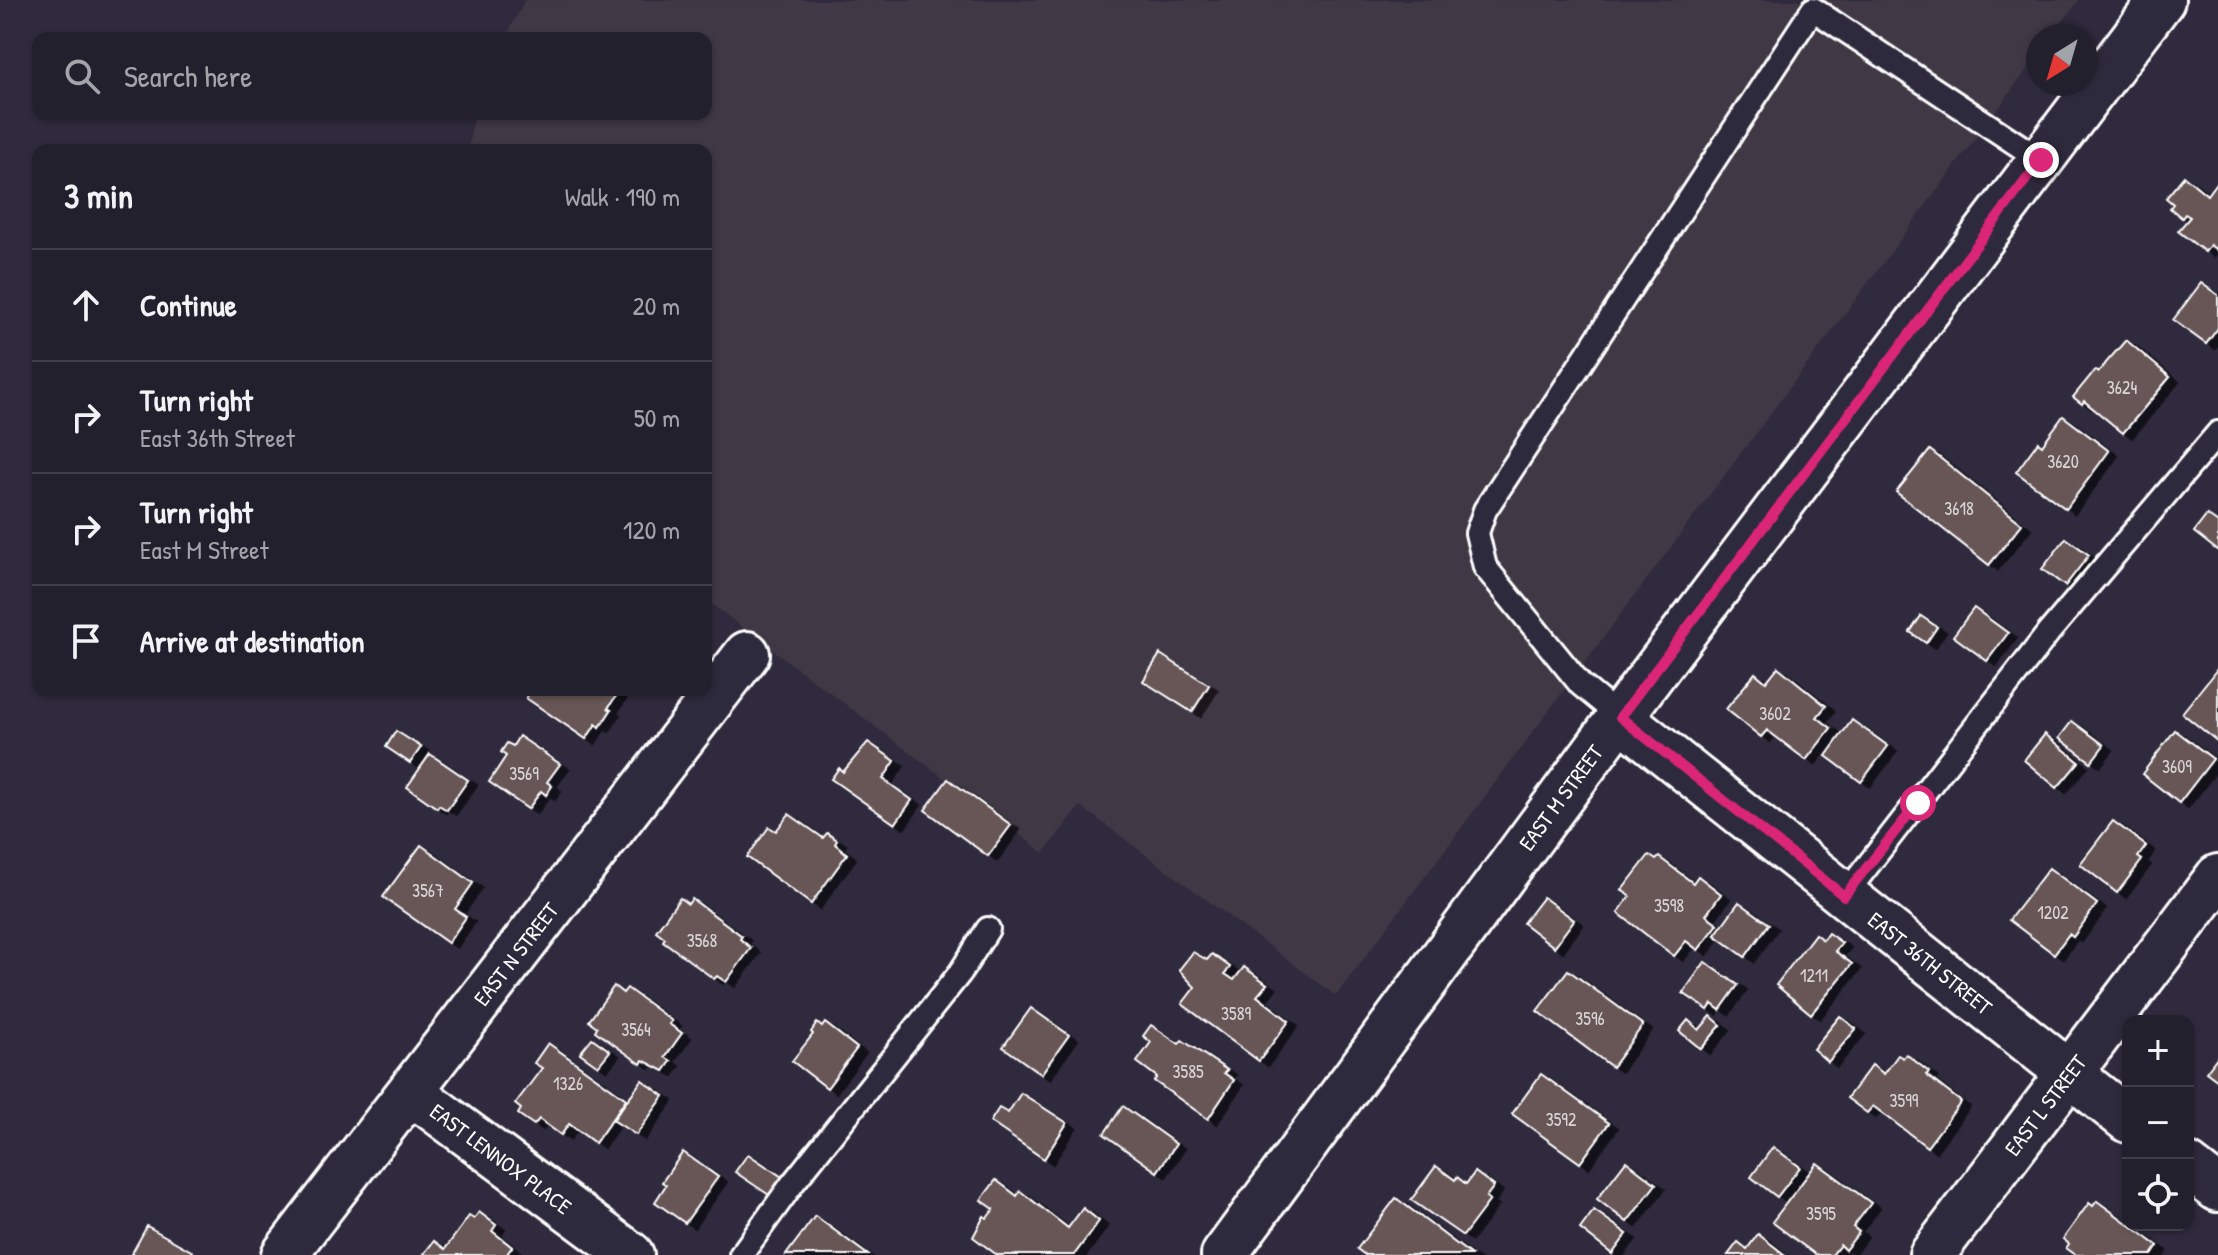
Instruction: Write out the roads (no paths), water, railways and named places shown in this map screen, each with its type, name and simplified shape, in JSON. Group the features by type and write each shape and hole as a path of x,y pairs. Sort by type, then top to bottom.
{"street":[{"name":"EAST M STREET","path":"1224,1255 1620,717 2162,0"},
{"name":"EAST N STREET","path":"284,1255 747,654"},
{"name":"EAST 36TH STREET","path":"1620,717 2122,1115"},
{"name":"EAST L STREET","path":"1932,1255 2218,877"},
{"name":"EAST LENNOX PLACE","path":"411,1092 631,1255"},
{"path":"2194,1171 2218,1189"}],"lane":[{"path":"1620,717 1581,685 1485,567 1477,533 1485,510 1813,9 2041,160"},
{"path":"1844,896 2049,632 2218,433"},
{"path":"741,1255 793,1183 960,973 988,929"}]}
